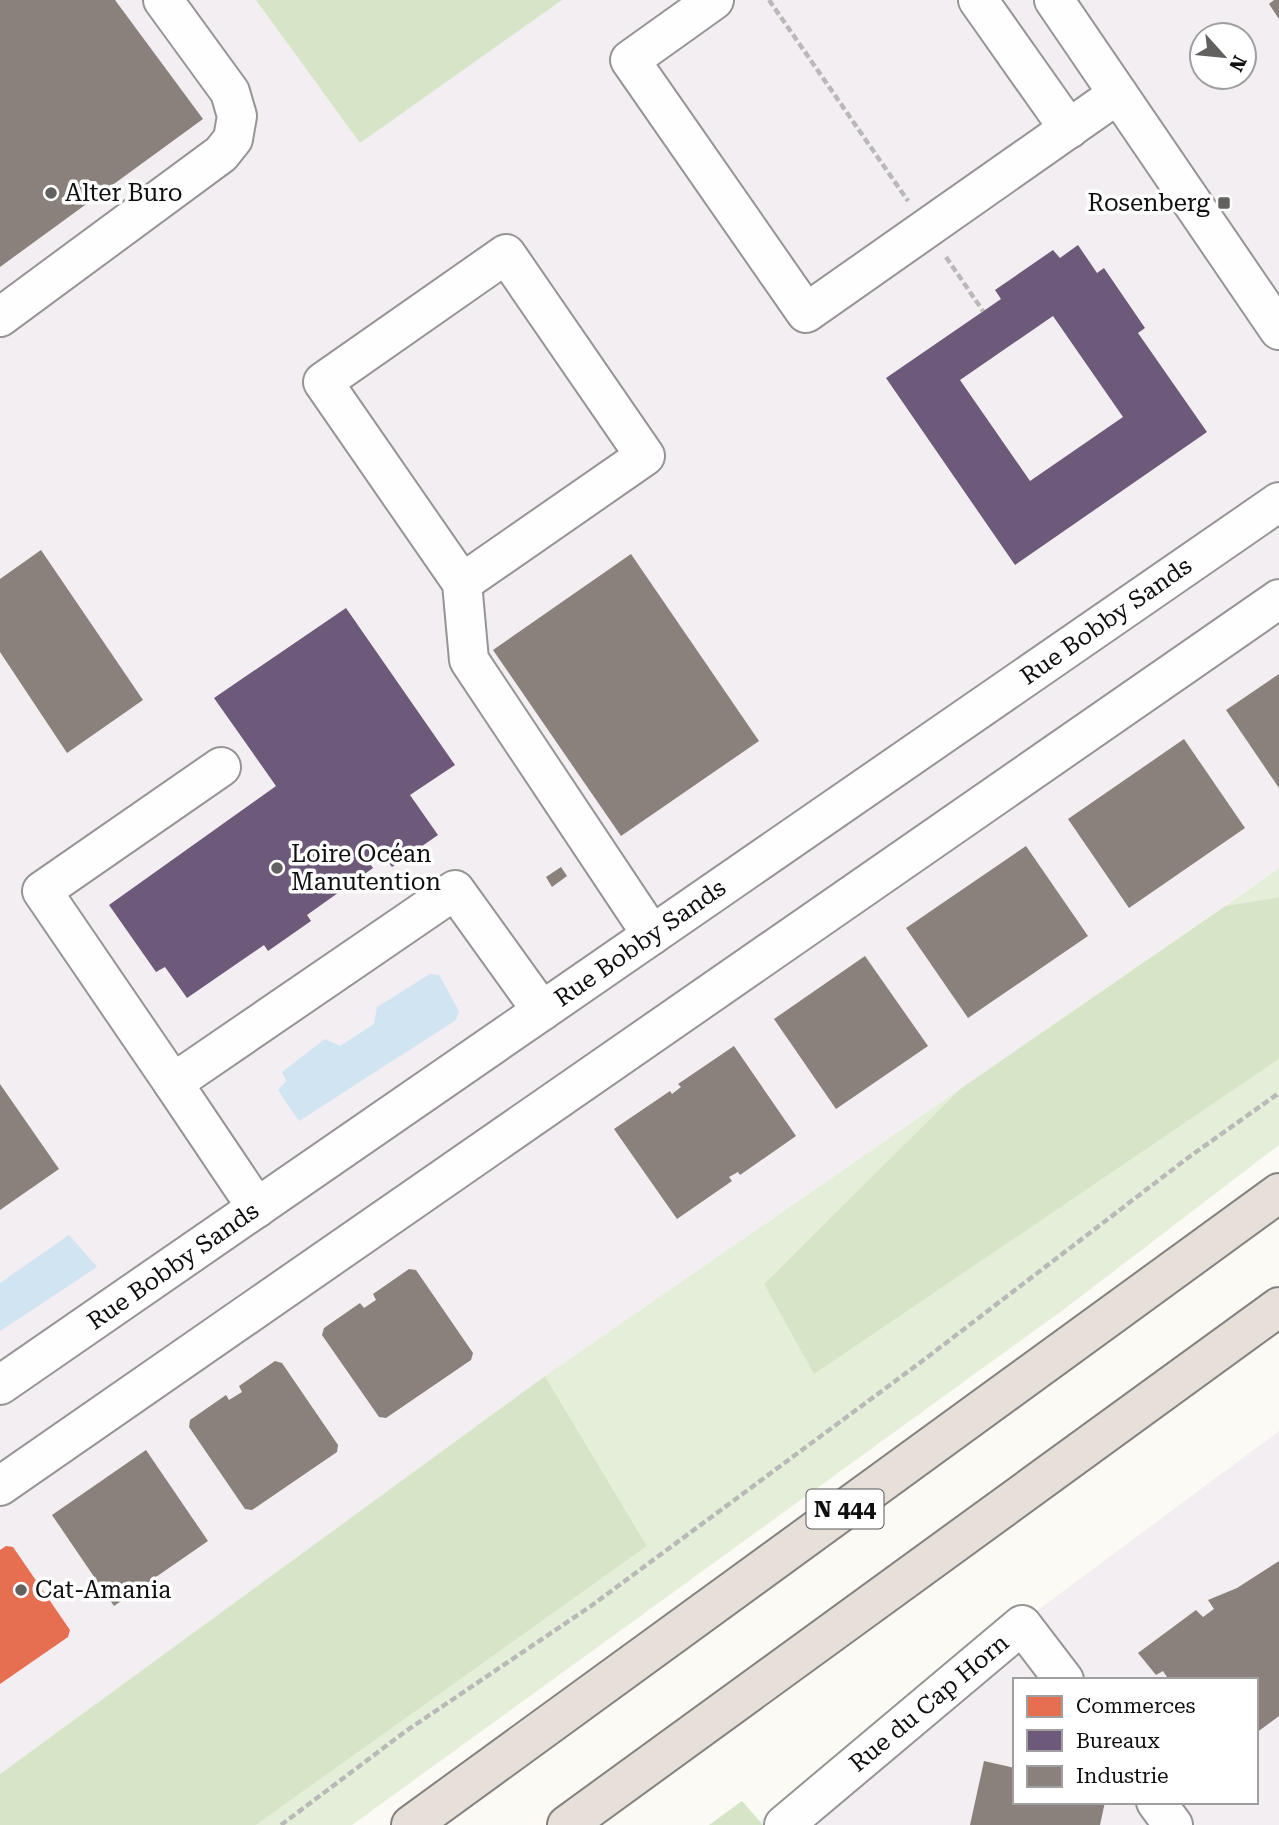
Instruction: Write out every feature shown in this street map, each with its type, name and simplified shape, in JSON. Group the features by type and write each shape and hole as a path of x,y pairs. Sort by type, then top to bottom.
{"highway":[{"name":"N 444","path":"411,1825 1279,1193"},
{"path":"567,1825 1279,1307"}],"street":[{"path":"0,317 221,154 233,139 237,116 230,92 163,0"},
{"path":"714,0 630,60 806,313 1118,94"},
{"path":"978,0 1069,129"},
{"path":"1054,0 1279,330"},
{"path":"462,583 645,456 506,254 323,382 462,583 469,660 652,935"},
{"name":"Rue Bobby Sands","path":"0,1385 1279,502"},
{"path":"0,1486 1279,599"},
{"path":"221,767 42,891 257,1208"},
{"path":"173,1083 455,890 542,1011"},
{"name":"Rue du Cap Horn","path":"784,1825 1022,1625 1062,1678"},
{"path":"1157,1804 1173,1825"}],"path":[{"path":"769,0 983,311"},
{"path":"281,1825 406,1731 591,1606 920,1362 1189,1157 1279,1093"}],"shaded area":[{"path":"0,0 1279,0 1279,868 545,1376 0,1774"},
{"path":"1279,1431 1279,1825 763,1825 760,1821"}],"green space":[{"path":"256,0 562,0 360,143"},
{"path":"1279,868 1279,897 1225,906"},
{"path":"1279,897 1279,1059 814,1374 764,1284 960,1089 1225,906"},
{"path":"1279,1059 1279,1145 1067,1307 352,1825 256,1825 647,1546 545,1376 960,1089 765,1283 814,1373"},
{"path":"545,1376 647,1546 256,1825 0,1825 0,1774"},
{"path":"742,1801 763,1825 709,1825"}],"water":[{"path":"430,974 439,975 459,1011 456,1020 299,1121 278,1090 286,1081 282,1072 325,1039 340,1046 374,1024 377,1007"},
{"path":"69,1235 97,1267 0,1331 0,1283"}],"building: Commerces":[{"name":"Cat-Amania","path":"6,1546 13,1547 70,1630 68,1637 0,1684 0,1550"}],"building: Bureaux":[{"path":"1078,245 1097,273 1104,268 1145,328 1138,333 1207,432 1015,565 886,378 1001,299 995,290 1053,250 1060,258","holes":["1053,316 1123,417 1030,481 960,380"]},
{"path":"346,608 455,765 410,795 438,835 392,867 383,855 370,864 373,868 307,915 311,921 268,951 264,945 187,998 165,967 156,972 109,905 276,786 214,698"}],"building: Industrie":[{"name":"Alter Buro","path":"0,0 115,0 203,119 0,267"},
{"path":"1279,0 1279,19 1269,4"},
{"path":"41,550 143,700 67,753 0,652 0,579"},
{"path":"631,554 759,741 621,836 493,650"},
{"path":"1279,674 1279,788 1226,710"},
{"path":"1184,739 1245,828 1129,908 1068,819"},
{"path":"1026,846 1088,936 968,1018 906,928"},
{"path":"561,867 567,876 552,887 546,877"},
{"path":"865,956 928,1046 836,1109 774,1019"},
{"path":"734,1046 796,1136 740,1175 738,1172 729,1177 732,1181 677,1219 614,1129 670,1091 672,1094 681,1087 678,1084"},
{"path":"0,1084 59,1169 0,1210"},
{"path":"409,1269 416,1270 473,1353 471,1360 386,1418 379,1417 322,1335 324,1328 360,1303 364,1308 376,1300 373,1294"},
{"path":"275,1361 282,1363 338,1445 337,1452 252,1510 245,1509 189,1427 190,1420 226,1395 229,1400 242,1392 239,1386"},
{"path":"146,1450 208,1541 114,1606 52,1515"},
{"path":"1279,1561 1279,1716 1258,1732 1258,1678 1168,1678 1163,1671 1156,1675 1138,1653 1196,1610 1203,1617 1214,1609 1208,1600 1237,1588"},
{"path":"984,1761 1013,1768 1013,1804 1105,1804 1100,1825 970,1825"}],"place":[{"name":"Alter Buro","path":"51,193"},
{"name":"Rosenberg","path":"1224,203"},
{"name":"Loire Océan Manutention","path":"277,868"},
{"name":"Cat-Amania","path":"21,1590"}]}
